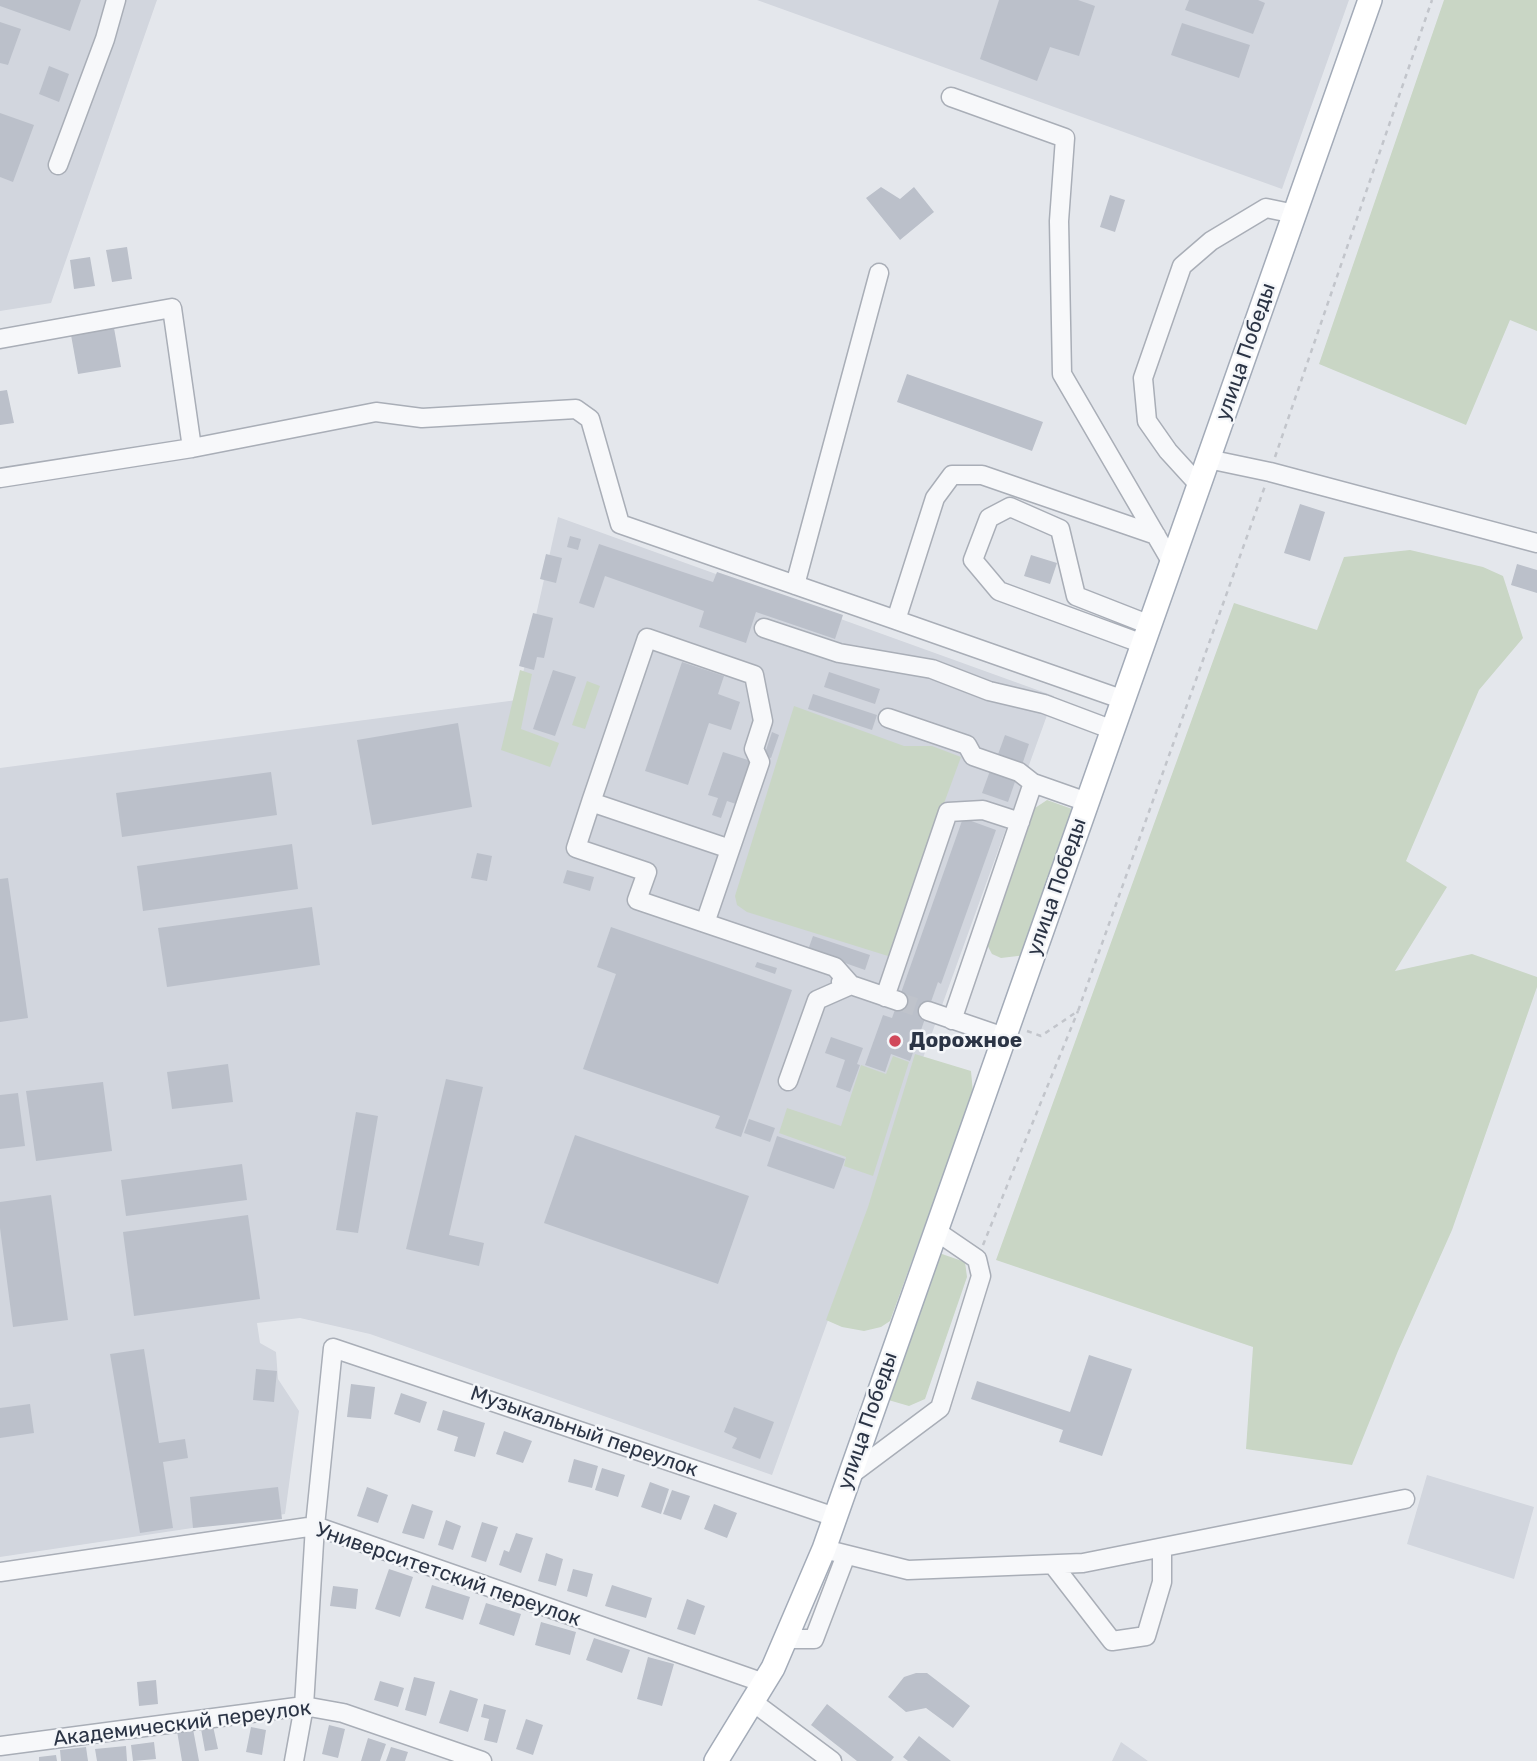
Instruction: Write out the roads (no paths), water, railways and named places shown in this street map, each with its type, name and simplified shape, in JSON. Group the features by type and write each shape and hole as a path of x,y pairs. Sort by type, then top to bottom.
{"main road":[{"name":"улица Победы","path":"716,1761 786,1639 824,1549 1370,0"}],"street":[{"path":"58,165 105,39 116,0"},
{"path":"951,97 1065,138 1059,221 1062,374 1172,563"},
{"path":"1199,485 1168,451 1147,421 1143,378 1182,266 1211,241 1266,208 1295,214"},
{"path":"795,585 879,273"},
{"path":"0,339 172,308 192,449"},
{"path":"0,478 192,449 376,412 422,418 576,409 590,419 620,524 1124,699"},
{"path":"1208,459 1270,471 1537,543"},
{"path":"896,620 935,498 952,475 982,475 1156,535"},
{"path":"1010,507 1060,529 1076,596 1146,635 999,591 973,560 989,518 1010,507"},
{"path":"764,628 839,653 932,670 989,691 1044,704 1113,730"},
{"path":"705,923 760,762 754,749 764,721 754,675 647,638 576,848 647,872 637,900 705,923 747,937 762,955 891,999 948,812 983,810 1020,822"},
{"path":"888,718 967,745 973,756 1019,772 1033,783 1087,802"},
{"path":"952,1020 1033,783"},
{"path":"591,802 730,849"},
{"path":"788,1081 817,1000 851,985"},
{"path":"928,1011 952,1020 1006,1032"},
{"path":"849,1476 940,1408 981,1276 977,1259 936,1231"},
{"name":"Музыкальный переулок","path":"315,1526 333,1348 835,1517"},
{"path":"824,1549 908,1570 1054,1566 1162,1548 1405,1499"},
{"path":"294,1761 304,1706 315,1526"},
{"name":"Университетский переулок","path":"0,1572 315,1526 758,1692 832,1761"},
{"path":"1054,1566 1112,1641 1146,1636 1162,1582 1162,1548"},
{"path":"786,1639 814,1639 846,1555"},
{"name":"Академический переулок","path":"0,1746 304,1706 343,1713 482,1761"}],"tunnel":[{"path":"898,1001 928,1011"}],"place":[{"name":"Дорожное","path":"895,1041"}]}
